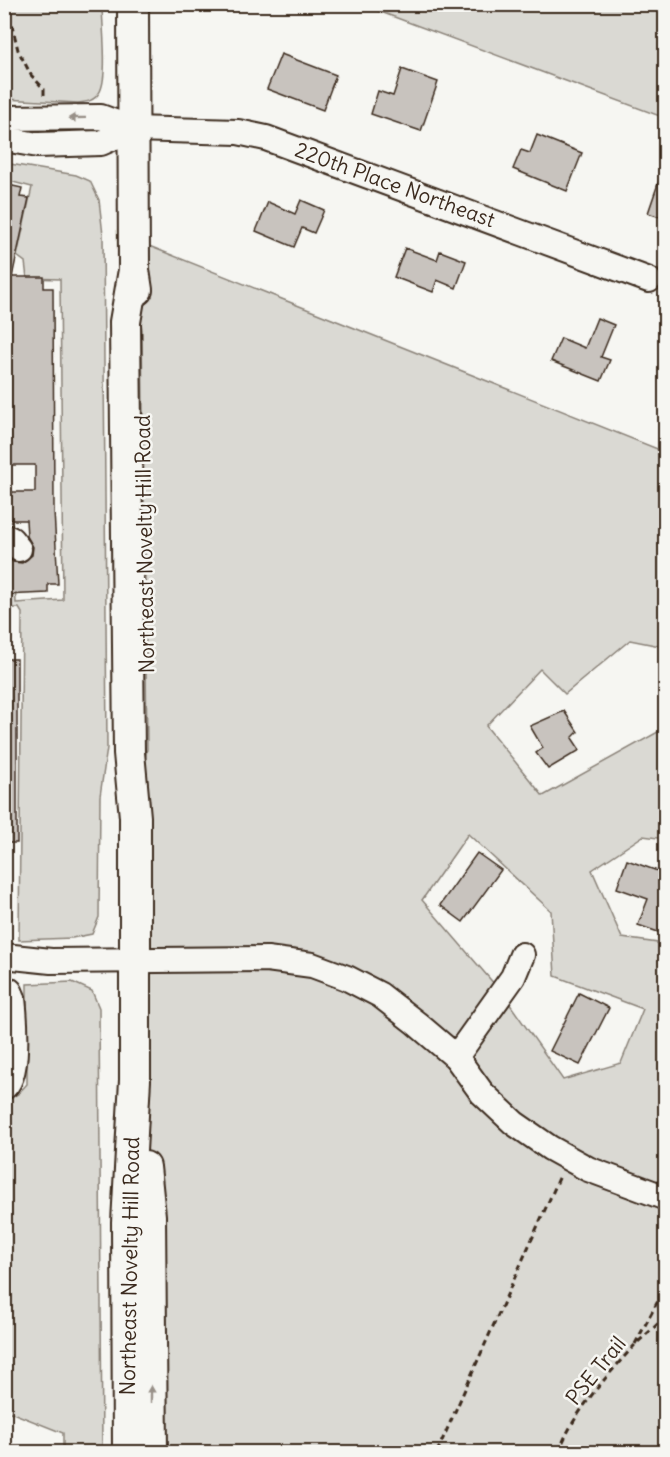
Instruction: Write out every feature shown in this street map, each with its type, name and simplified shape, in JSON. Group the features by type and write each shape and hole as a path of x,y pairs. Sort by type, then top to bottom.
{"main road":[{"name":"Northeast Novelty Hill Road","path":"128,1452 127,1222 135,1080 135,817 129,753 125,334 134,270 133,4"},
{"name":"Northeast Novelty Hill Road","path":"135,1080 150,1216 152,1452"}],"street":[{"path":"4,118 101,117 133,129"},
{"path":"4,139 38,144 101,143 133,129"},
{"name":"220th Place Northeast","path":"133,129 238,132 266,138 649,280"},
{"path":"4,956 51,961 267,959 312,966 347,978 380,996 456,1057 482,1093 513,1123 588,1169 666,1198"},
{"path":"456,1057 513,977 522,956"},
{"path":"4,987 10,991 13,998 16,1069 9,1085 4,1087"}],"path":[{"path":"7,4 18,50 31,75 44,89 44,102"},
{"path":"437,1452 568,1158"},
{"path":"632,1348 666,1286"},
{"name":"PSE Trail","path":"559,1452 563,1439 591,1398 632,1348 666,1314"}],"shaded area":[{"path":"4,5 102,5 104,76 102,86 95,98 78,103 5,99"},
{"path":"362,5 665,5 665,118"},
{"path":"4,163 76,175 90,181 99,200 103,235 107,748 100,796 99,917 92,934 72,938 19,940 22,613 19,608 5,608 5,583 15,582 16,603 63,600 60,279 27,278 25,262 17,256 32,187 5,180"},
{"path":"134,240 665,452 665,647 630,640 565,694 540,669 486,726 543,796 665,728 665,839 643,836 592,870 622,938 665,944 665,1452 152,1452 135,1080 135,817 147,749 142,330 134,270","holes":["468,834 551,911 555,976 643,1009 621,1063 563,1080 502,993 422,900"]},
{"path":"72,982 92,991 99,1008 102,1452 63,1452 63,1433 5,1410 5,1101 18,1094 27,1084 27,984"}],"building":[{"path":"281,54 336,75 323,110 267,89"},
{"path":"402,69 438,82 421,131 371,114 378,91 393,96"},
{"path":"537,135 582,153 567,191 513,169 521,150 530,153"},
{"path":"663,169 666,169 666,219 648,213"},
{"path":"4,184 22,188 20,197 29,198 12,277 44,277 44,288 53,288 54,511 58,584 48,584 48,593 4,595 4,554 13,562 22,563 32,555 33,547 27,536 26,520 4,520 4,492 35,492 35,465 4,465"},
{"path":"301,200 324,210 314,233 302,228 294,247 256,231 268,202 295,214"},
{"path":"405,248 437,260 440,251 466,261 456,288 437,280 433,292 394,277"},
{"path":"597,318 614,325 601,357 610,360 601,381 551,361 561,338 585,348"},
{"path":"4,659 17,659 17,843 4,843"},
{"path":"564,711 578,732 572,738 580,750 548,769 536,753 543,748 530,726"},
{"path":"477,853 501,870 463,922 440,905"},
{"path":"627,860 666,874 666,922 661,933 638,925 648,899 617,888"},
{"path":"579,993 609,1008 580,1065 550,1051"}]}
